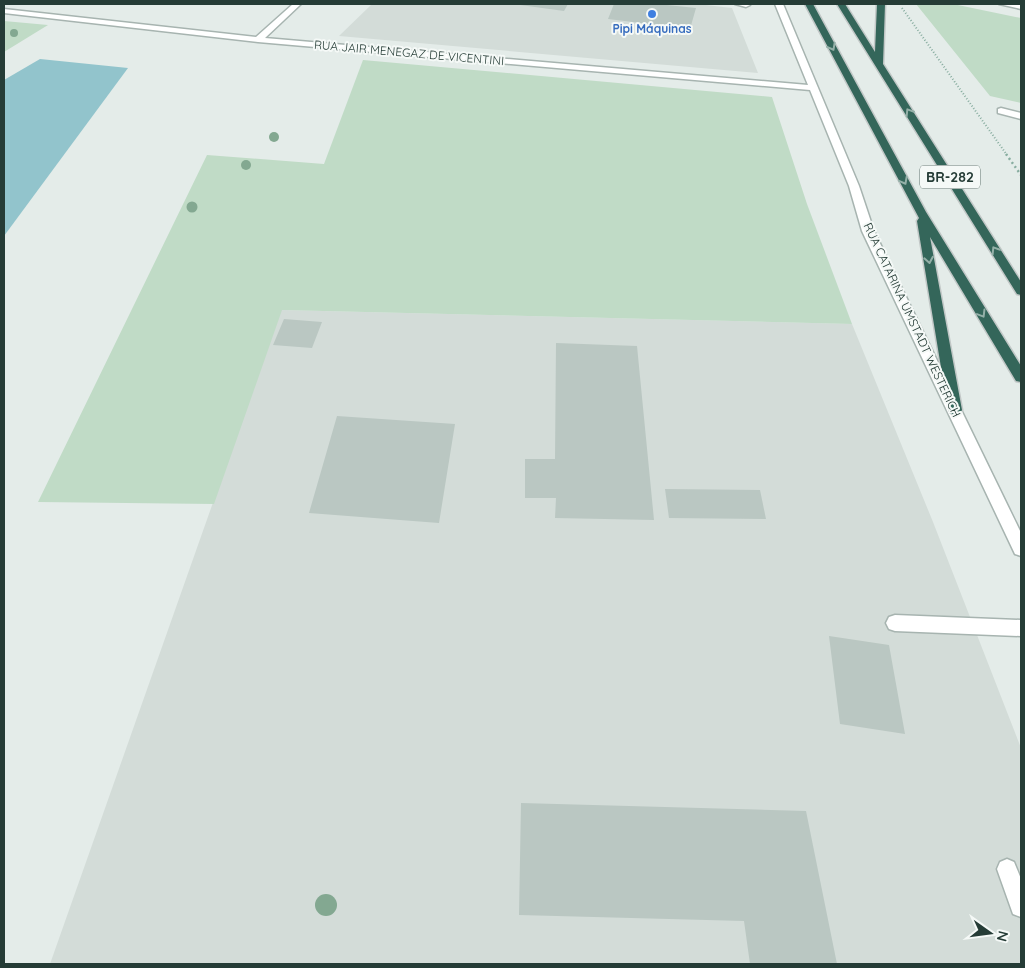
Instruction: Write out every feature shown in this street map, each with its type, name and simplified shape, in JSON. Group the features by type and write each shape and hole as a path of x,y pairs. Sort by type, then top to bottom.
{"highway":[{"name":"BR-282","path":"809,4 921,212 1021,378"},
{"name":"BR-282","path":"841,4 1021,291"},
{"path":"879,64 880,4"},
{"path":"921,212 955,410"}],"street":[{"path":"27,14 43,4"},
{"path":"258,40 297,4"},
{"name":"RUA CATARINA UMSTADT WESTERICH","path":"779,4 854,186 868,231 1021,549"},
{"path":"1003,4 1021,7"},
{"name":"RUA JAIR MENEGAZ DE VICENTINI","path":"4,11 258,40 814,88"},
{"path":"1001,111 1021,116"},
{"path":"895,623 1021,628"},
{"path":"1007,869 1021,906"}],"path":[{"path":"899,4 1021,175"}],"shaded area":[{"path":"372,4 697,4 732,8 758,73 339,36"},
{"path":"281,310 852,324 933,522 1021,748 1021,964 50,964"}],"green space":[{"path":"916,4 953,4 1021,18 1021,103 990,96"},
{"path":"4,21 48,25 4,52"},
{"path":"363,60 772,97 807,204 852,324 282,310 214,504 38,502 207,155 324,164"}],"water":[{"path":"40,59 128,68 4,236 4,80"}],"building":[{"path":"513,4 568,4 564,11"},
{"name":"Pipi Máquinas","path":"614,4 657,4 696,8 690,29 608,19"},
{"path":"284,319 322,322 312,348 273,345"},
{"path":"556,343 637,346 654,520 555,518 556,498 525,498 525,459 555,459"},
{"path":"337,416 455,424 439,523 309,513"},
{"path":"665,489 760,490 766,519 669,518"},
{"path":"829,636 889,645 905,734 840,724"},
{"path":"521,803 806,811 837,964 750,964 744,921 519,915"}],"place":[{"name":"Pipi Máquinas","path":"652,14"}]}
